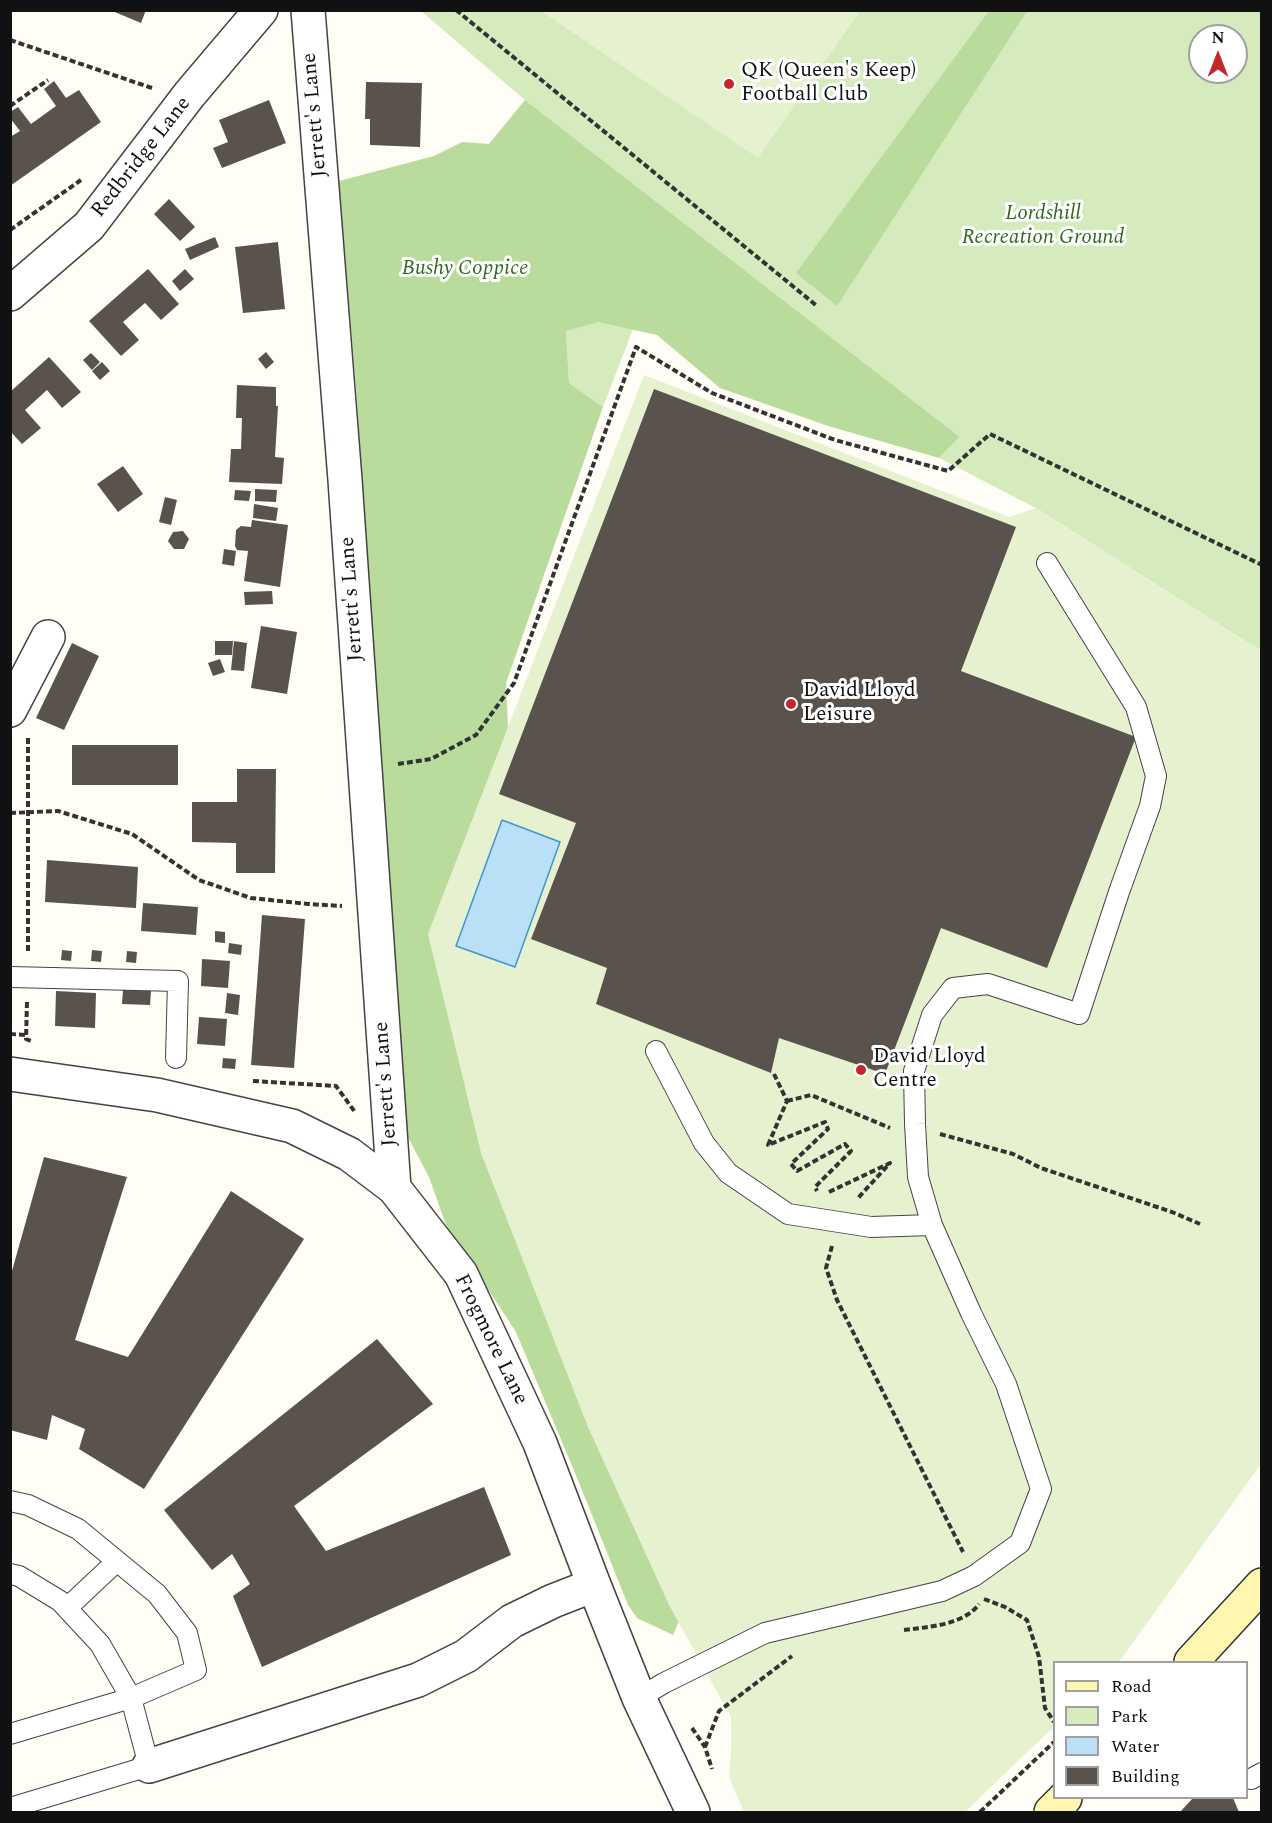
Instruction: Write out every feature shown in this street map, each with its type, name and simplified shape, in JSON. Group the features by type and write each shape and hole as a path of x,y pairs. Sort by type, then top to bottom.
{"street":[{"name":"Redbridge Lane","path":"10,294 89,226 189,95 261,10"},
{"name":"Jerrett's Lane","path":"308,10 346,490 394,1188"},
{"path":"10,710 48,637"},
{"name":"Frogmore Lane","path":"10,1074 157,1095 292,1126 350,1154 394,1188 461,1274 540,1443 639,1698 693,1812"},
{"path":"1192,1661 1262,1585"},
{"path":"149,1766 418,1680 466,1656 512,1622 553,1601 594,1586"},
{"path":"1051,1812 1063,1799"}],"lane":[{"path":"639,1698 664,1683 765,1633 942,1591 974,1576 1020,1543 1041,1489 1006,1384 932,1225 918,1177 914,1071 932,1015 952,988 988,984 1079,1014 1150,806 1156,776 1136,707 1047,563"},
{"path":"10,976 178,981 176,1058"},
{"path":"656,1051 704,1143 728,1173 788,1214 871,1227 932,1225"},
{"path":"10,1501 28,1505 78,1529 157,1594 187,1634 196,1670 130,1698 10,1734"},
{"path":"67,1608 117,1561"},
{"path":"10,1575 20,1576 60,1601 100,1644 130,1698 149,1766 10,1808"}],"path":[{"path":"456,10 817,306"},
{"path":"10,40 150,88 189,95"},
{"path":"10,106 48,80"},
{"path":"10,230 88,174"},
{"path":"365,770 431,759 476,735 514,683 636,347 712,393 835,440 948,471 990,434 1262,565"},
{"path":"10,813 58,811 132,834 200,880 250,898 308,904 375,907"},
{"path":"10,1034 26,1035"},
{"path":"774,1074 787,1101 768,1144 825,1122 828,1129 791,1164 797,1171 845,1144 852,1150 815,1187 820,1196 890,1163"},
{"path":"787,1101 812,1095 895,1130 934,1132 1013,1154 1041,1168 1172,1212 1200,1224"},
{"path":"895,1130 890,1163 848,1208 831,1248 826,1268 837,1300 984,1599 1005,1607 1027,1620 1039,1658 1045,1708 1053,1720"},
{"path":"894,1631 939,1626 973,1613 984,1599"},
{"path":"705,1747 719,1711 794,1654"},
{"path":"980,1812 1053,1743"}],"green space":[{"name":"Lordshill Recreation Ground","path":"421,11 1261,11 1261,651 1036,508 939,458 960,437 525,100"},
{"name":"QK (Queen's Keep) Football Club","path":"541,11 860,11 758,158"},
{"path":"989,11 1027,11 837,306 796,273"},
{"name":"Bushy Coppice","path":"525,100 960,437 939,458 828,426 720,388 657,335 598,322 566,331 569,383 603,407 506,683 508,727 716,1534 673,1635 637,1618 628,1605 516,1332 446,1225 429,1177 403,1128 357,399 339,181 434,156 462,142 489,144"},
{"path":"598,322 633,329 603,407 569,383 566,330"},
{"name":"David Lloyd Centre","path":"644,375 1009,517 1036,508 1261,651 1261,1464 1120,1661 1053,1661 1053,1729 965,1812 744,1812 729,1777 731,1717 669,1605 588,1427 481,1153 428,934"}],"water":[{"path":"502,820 560,842 515,967 456,946"}],"building":[{"path":"110,10 146,10 141,23"},
{"path":"54,81 66,98 79,90 101,122 10,186 10,137 20,131 10,118 10,112 18,107 31,124 56,106 44,89"},
{"path":"366,82 422,83 420,147 370,145 370,119 365,119"},
{"path":"269,100 286,143 222,168 213,148 228,142 219,120"},
{"path":"169,199 195,227 180,241 154,214"},
{"path":"215,237 219,247 190,260 185,249"},
{"path":"278,242 285,309 243,313 235,247"},
{"path":"148,269 179,304 161,320 145,303 123,322 139,340 121,356 89,321"},
{"path":"185,269 194,279 180,291 172,281"},
{"path":"266,352 274,362 266,369 258,359"},
{"path":"91,353 100,362 92,370 83,360"},
{"path":"49,357 81,392 62,408 47,390 25,410 41,428 22,444 10,431 10,392"},
{"path":"102,362 110,371 100,380 92,371"},
{"path":"237,385 276,387 276,406 278,406 275,457 284,458 282,484 229,482 231,449 241,449 242,418 236,418"},
{"name":"David Lloyd Leisure","path":"654,389 1016,527 961,671 1136,737 1047,968 941,928 885,1074 779,1038 771,1073 596,1004 607,968 531,939 576,823 499,794"},
{"path":"123,466 143,494 118,512 97,484"},
{"path":"255,489 277,490 276,502 255,501"},
{"path":"235,490 251,491 249,501 234,500"},
{"path":"165,497 177,500 171,525 159,522"},
{"path":"254,504 278,508 276,521 253,518"},
{"path":"252,520 288,525 280,587 244,581 248,551 237,550 236,530 241,526 251,527"},
{"path":"183,531 189,539 184,549 174,549 168,541 173,532"},
{"path":"224,549 236,551 234,566 222,564"},
{"path":"272,591 273,604 245,605 244,592"},
{"path":"261,626 297,632 287,694 251,688"},
{"path":"215,641 233,641 232,655 215,655"},
{"path":"234,641 247,643 244,671 231,670"},
{"path":"72,643 99,656 64,730 36,718"},
{"path":"220,659 225,672 213,676 208,663"},
{"path":"72,745 178,745 178,785 72,785"},
{"path":"237,769 276,769 275,873 236,873 236,843 192,842 192,802 237,802"},
{"path":"47,860 138,867 136,908 45,902"},
{"path":"143,903 198,907 196,935 141,931"},
{"path":"262,915 305,919 294,1068 251,1065"},
{"path":"215,931 225,932 225,943 215,942"},
{"path":"229,943 242,945 241,955 228,953"},
{"path":"62,950 72,951 71,961 61,960"},
{"path":"92,950 102,951 101,962 91,961"},
{"path":"127,951 137,952 136,963 126,962"},
{"path":"202,959 230,961 228,988 201,986"},
{"path":"123,990 151,991 150,1005 122,1004"},
{"path":"56,991 96,993 95,1028 55,1026"},
{"path":"227,993 240,995 238,1015 225,1013"},
{"path":"199,1017 227,1019 225,1046 197,1044"},
{"path":"223,1058 236,1059 235,1069 222,1068"},
{"path":"44,1157 127,1177 75,1340 128,1357 231,1191 304,1239 144,1489 79,1449 85,1429 52,1415 47,1440 10,1430 10,1278"},
{"path":"377,1339 433,1404 294,1506 326,1551 484,1487 511,1555 262,1667 233,1596 250,1584 232,1554 212,1570 164,1510"},
{"path":"1192,1799 1233,1799 1239,1812 1180,1812"}],"place":[{"name":"QK (Queen's Keep) Football Club","path":"729,84"},
{"name":"David Lloyd Leisure","path":"791,704"},
{"name":"David Lloyd Centre","path":"861,1070"}]}
